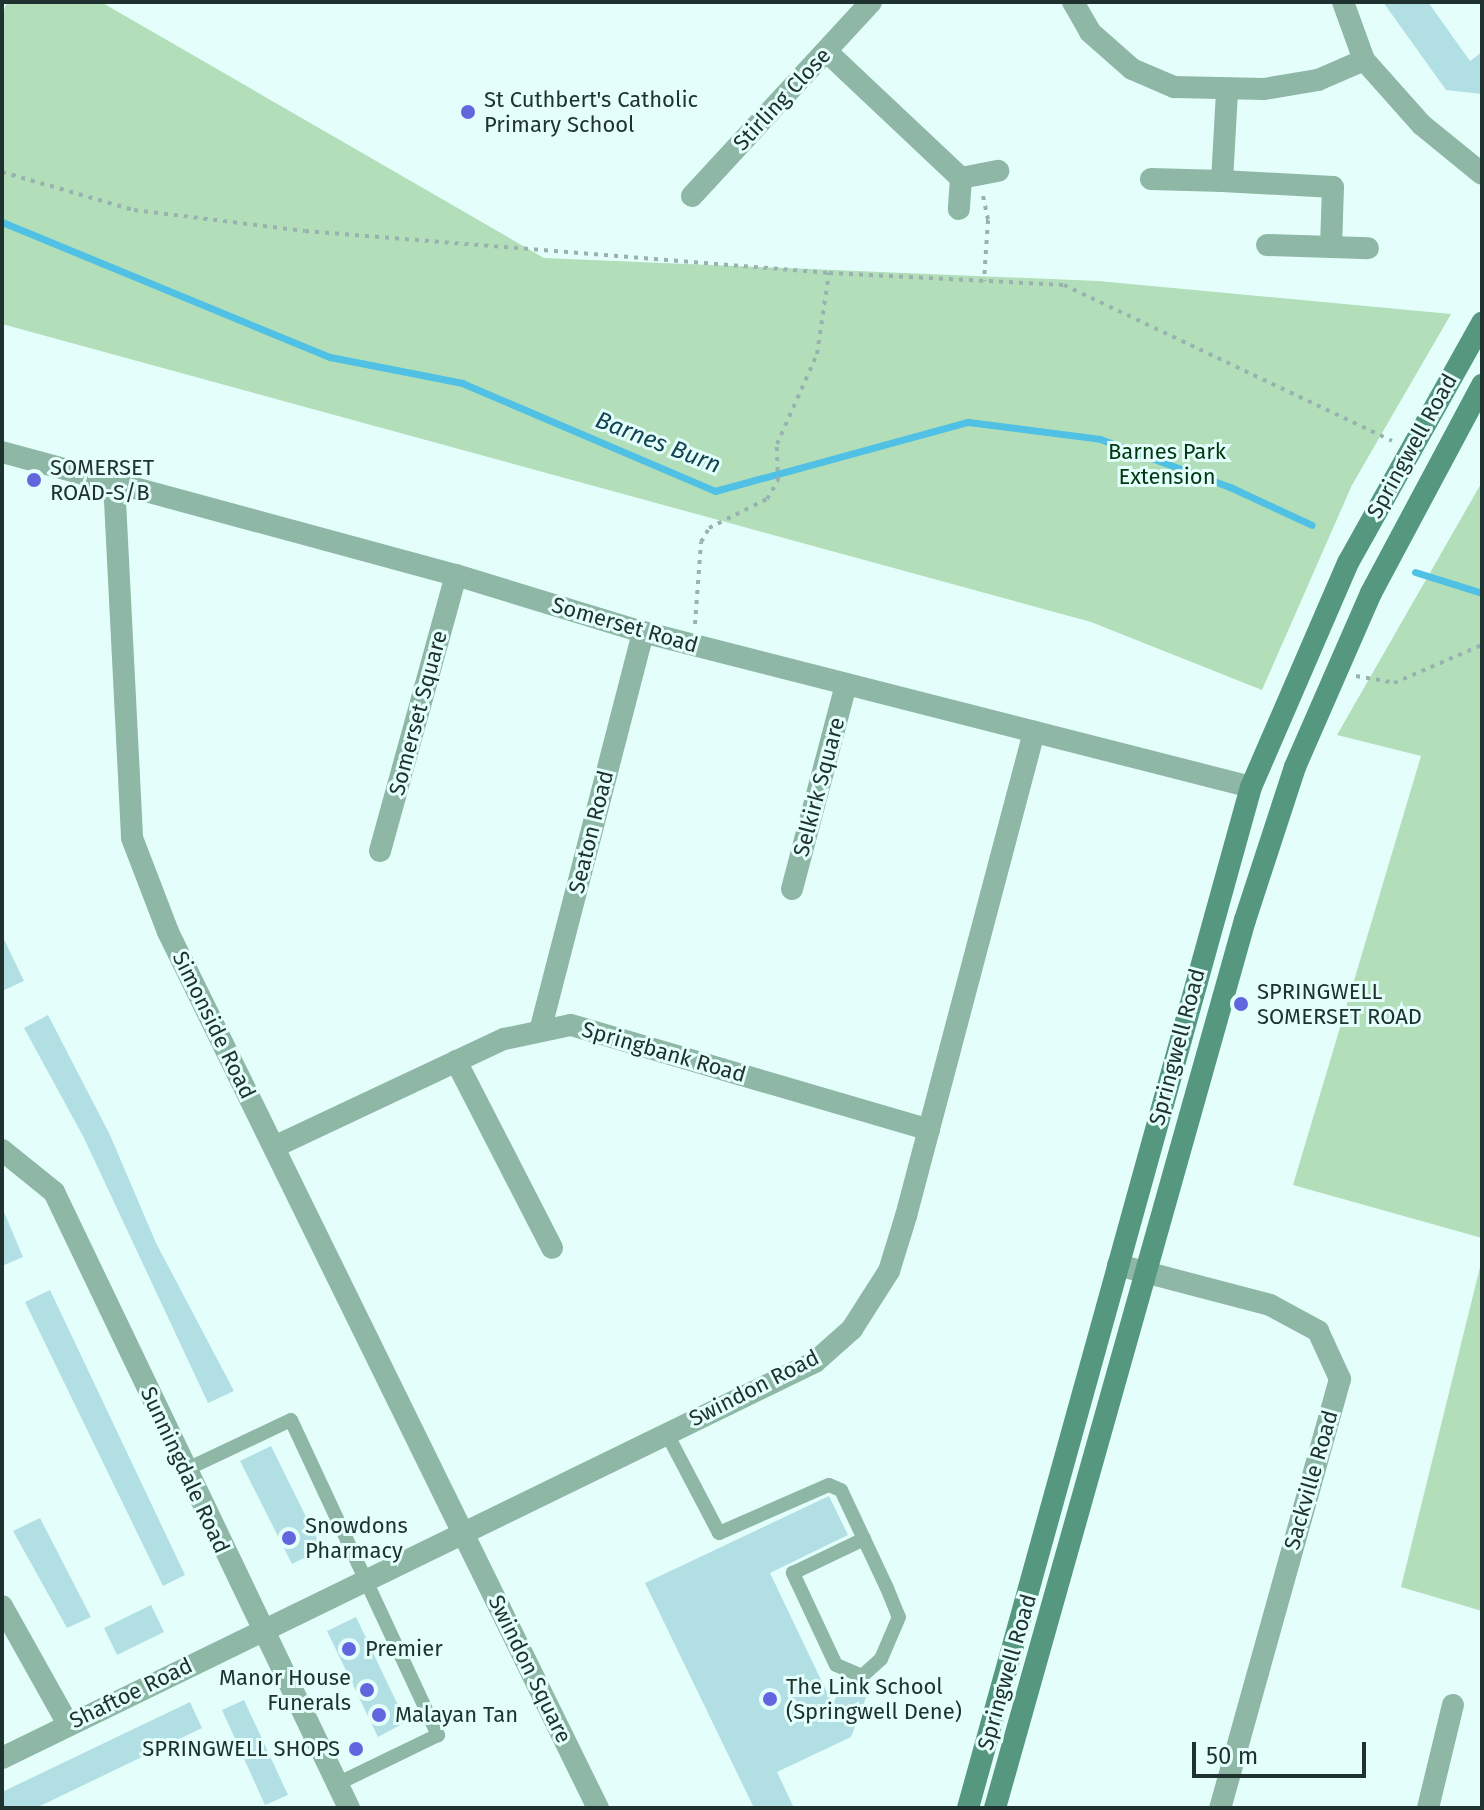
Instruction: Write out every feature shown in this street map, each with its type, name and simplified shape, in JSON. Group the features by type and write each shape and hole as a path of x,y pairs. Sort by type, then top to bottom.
{"main road":[{"name":"Springwell Road","path":"968,1808 1251,787 1304,657 1409,449 1482,323"},
{"name":"Springwell Road","path":"995,1808 1285,799 1334,672 1431,474 1482,385"},
{"path":"1251,787 1285,799"}],"street":[{"name":"Stirling Close","path":"692,196 871,2"},
{"path":"1073,2 1090,32 1132,69 1174,87 1227,91 1318,80 1364,60"},
{"path":"1343,2 1364,60 1422,125 1482,174"},
{"path":"826,51 979,174 959,209"},
{"path":"1222,181 1227,91"},
{"path":"1151,179 1333,187 1331,247"},
{"path":"1267,245 1368,248"},
{"name":"Somerset Road","path":"2,452 456,575 643,632 1251,787"},
{"name":"Simonside Road","path":"114,481 132,838 168,932 462,1530"},
{"name":"Somerset Square","path":"380,851 456,575"},
{"name":"Seaton Road","path":"540,1031 643,632"},
{"name":"Selkirk Square","path":"792,889 846,684"},
{"name":"Swindon Road","path":"260,1629 815,1362 852,1329 889,1271 1034,732"},
{"name":"Springbank Road","path":"274,1147 504,1039 571,1025 929,1130"},
{"path":"456,1061 552,1248"},
{"name":"Sunningdale Road","path":"2,1150 54,1192 260,1629 349,1808"},
{"name":"Sackville Road","path":"1118,1265 1270,1305 1318,1331 1340,1379 1220,1808"},
{"name":"Swindon Square","path":"462,1530 598,1808"},
{"path":"2,1606 68,1724"},
{"name":"Shaftoe Road","path":"2,1758 260,1629"},
{"path":"1428,1808 1453,1705"}],"lane":[{"path":"185,1470 291,1420 438,1735 337,1784"},
{"path":"666,1432 719,1533 833,1483 864,1539 899,1617 881,1659 862,1676 836,1665 793,1573 864,1539"}],"path":[{"path":"2,172 134,210 181,216 829,273 1064,285 1409,449"},
{"path":"979,174 988,220 984,281"},
{"path":"693,645 701,542 709,528 728,515 767,499 778,481 778,451 817,354 829,273"},
{"path":"1334,672 1394,683 1482,645"}],"green space":[{"name":"Barnes Park Extension","path":"7,2 101,2 544,258 1098,281 1451,314 1352,485 1262,690 1091,622 2,324 2,15"},
{"path":"1482,482 1482,1238 1293,1185 1421,756 1337,735"},
{"path":"1482,1259 1482,1611 1401,1587"}],"building":[{"path":"1383,2 1428,2 1470,61 1482,52 1482,94 1446,90"},
{"path":"2,935 24,981 2,991"},
{"path":"48,1015 110,1135 156,1243 234,1391 208,1403 84,1138 24,1028"},
{"path":"2,1207 23,1257 2,1266"},
{"path":"50,1290 185,1575 163,1586 25,1302"},
{"path":"271,1446 322,1549 292,1564 240,1461"},
{"path":"829,1496 848,1535 770,1573 833,1705 843,1679 870,1687 851,1737 777,1772 794,1808 754,1808 645,1583"},
{"path":"40,1518 91,1617 67,1628 13,1531"},
{"path":"151,1605 164,1632 117,1655 104,1628"},
{"path":"356,1617 406,1722 378,1737 327,1631"},
{"path":"244,1700 288,1795 265,1805 222,1710"},
{"path":"190,1702 202,1728 36,1808 2,1808 2,1792"}],"waterway":[{"name":"Barnes Burn","path":"2,222 330,357 462,383 715,491 968,422 1100,439 1230,487 1312,525"},
{"path":"1415,572 1482,593"}],"place":[{"name":"St Cuthbert's Catholic Primary School","path":"468,112"},
{"name":"SOMERSET ROAD-S/B","path":"34,480"},
{"name":"SPRINGWELL SOMERSET ROAD","path":"1241,1004"},
{"name":"Snowdons Pharmacy","path":"289,1538"},
{"name":"Premier","path":"349,1649"},
{"name":"Manor House Funerals","path":"367,1690"},
{"name":"The Link School (Springwell Dene)","path":"770,1699"},
{"name":"Malayan Tan","path":"379,1715"},
{"name":"SPRINGWELL SHOPS","path":"356,1749"}]}
